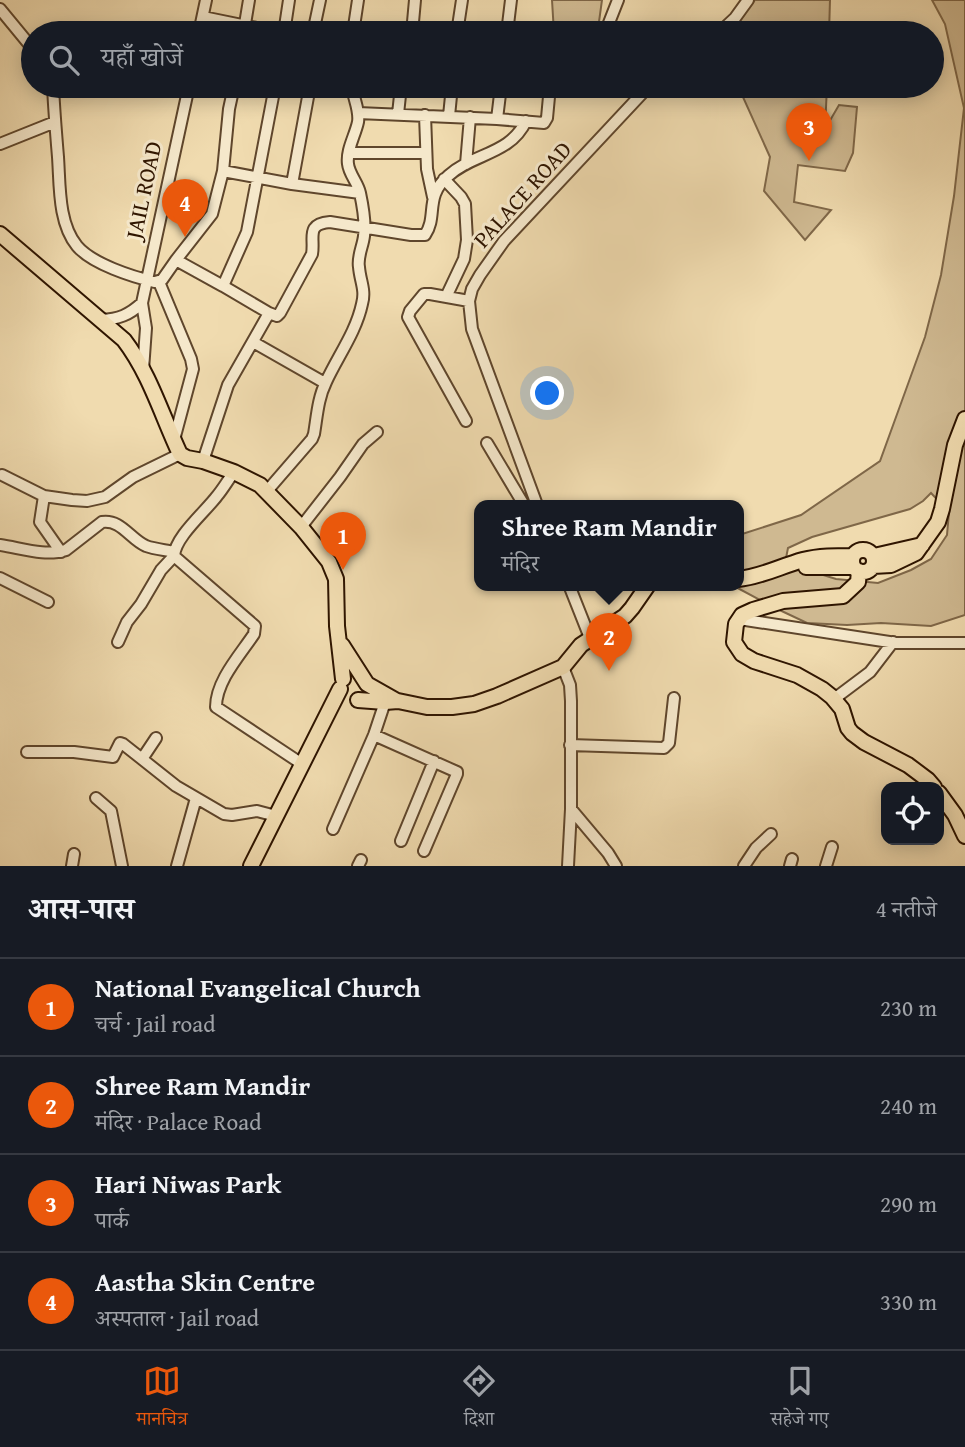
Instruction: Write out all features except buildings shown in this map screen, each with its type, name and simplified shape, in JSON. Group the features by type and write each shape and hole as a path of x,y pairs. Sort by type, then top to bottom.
{"main road":[{"path":"0,234 124,340 143,370 180,454 253,480 301,527 329,562 334,572 337,591 342,684 347,699 427,707 474,704 563,667 581,645 625,616 645,591"},
{"path":"744,578 807,559 831,556 863,563 891,565 916,553 938,522 957,438 965,419"},
{"path":"863,563 858,582 843,596 783,601 753,610 739,619 734,635 737,648 754,661 811,682 834,699 842,709 852,733 908,765 930,782"},
{"path":"327,718 365,695 368,688 340,640"},
{"path":"251,866 342,684 350,674 358,674 392,702"},
{"path":"944,799 956,815 965,836"}],"street":[{"path":"202,21 206,0"},
{"path":"246,21 249,0"},
{"path":"285,21 289,0"},
{"path":"316,21 320,0"},
{"path":"355,21 358,0"},
{"path":"413,21 415,0"},
{"path":"459,21 462,0"},
{"path":"508,21 511,0"},
{"path":"610,21 618,0"},
{"path":"732,21 748,0"},
{"path":"0,9 21,34"},
{"path":"203,17 216,21"},
{"path":"54,98 61,201 72,239 99,263 159,282"},
{"name":"JAIL ROAD","path":"143,370 146,328 142,303 186,98"},
{"path":"159,282 212,214 223,171 231,98"},
{"path":"223,286 247,232 273,98"},
{"path":"292,184 308,98"},
{"path":"267,491 312,439 325,383 358,319 363,301 364,291 358,263 365,229 360,193 348,167 349,153 358,123 354,98"},
{"path":"398,114 400,98"},
{"path":"449,116 451,98"},
{"path":"497,119 500,98"},
{"path":"358,113 470,117 539,123 546,121 549,98"},
{"name":"PALACE ROAD","path":"469,301 480,275 504,241 638,98"},
{"path":"425,115 425,153 433,197"},
{"path":"466,164 470,117"},
{"path":"0,144 55,121"},
{"path":"176,260 276,316 281,313 312,254 313,229 327,222 425,235 429,228 433,197 444,179 455,170 509,143 526,121"},
{"path":"349,153 425,153"},
{"path":"223,171 360,193"},
{"path":"444,179 464,201 467,240 464,259 446,297"},
{"path":"159,282 193,369 173,440"},
{"path":"466,421 408,317 424,294 469,301 472,329 535,500"},
{"path":"101,320 117,319 142,303"},
{"path":"203,461 228,385 269,313"},
{"path":"253,342 325,383"},
{"path":"301,527 363,444 377,432"},
{"path":"487,443 521,500"},
{"path":"2,475 44,496 79,501 101,499 133,477 180,454"},
{"path":"118,642 129,620 174,554 179,541 218,496 234,472"},
{"path":"44,496 40,522 61,552"},
{"path":"0,545 44,553 61,552 106,521 116,524 146,546 174,554 256,626 254,634 228,671 216,707 302,764"},
{"path":"0,578 48,602"},
{"path":"571,591 590,638"},
{"path":"739,619 893,642 965,643"},
{"path":"834,699 870,672 893,642"},
{"path":"563,667 570,685 571,701 568,866"},
{"path":"570,745 664,748 669,743 674,698"},
{"path":"334,829 374,735 392,702"},
{"path":"374,735 456,770 457,774 424,850"},
{"path":"142,759 156,738"},
{"path":"27,752 74,752 113,757 120,743 176,786 224,814 257,811 276,816"},
{"path":"401,841 434,761"},
{"path":"96,798 111,811 122,866"},
{"path":"177,866 196,798"},
{"path":"571,809 608,853 615,866"},
{"path":"744,866 756,848 771,834"},
{"path":"826,866 832,847"},
{"path":"72,866 74,854"}],"shaded area":[{"path":"552,0 602,0 599,21 553,21"},
{"path":"755,0 830,0 829,21 738,21"},
{"path":"932,0 965,0 965,615 931,626 807,623 743,591 744,533 801,515 880,461 925,337 941,275 964,108 945,24","holes":["931,493 949,512 947,535 931,559 878,583 836,579 785,563 788,548 812,537 910,509"]},
{"path":"743,98 826,98 825,129 839,105 857,107 853,153 845,171 798,165 794,202 831,210 805,240 764,191 770,157"}],"place":[{"name":"Hari Niwas Park","path":"809,161"},
{"name":"Aastha Skin Centre","path":"185,237"},
{"name":"National Evangelical Church","path":"343,570"},
{"name":"Shree Ram Mandir","path":"609,671"}]}
